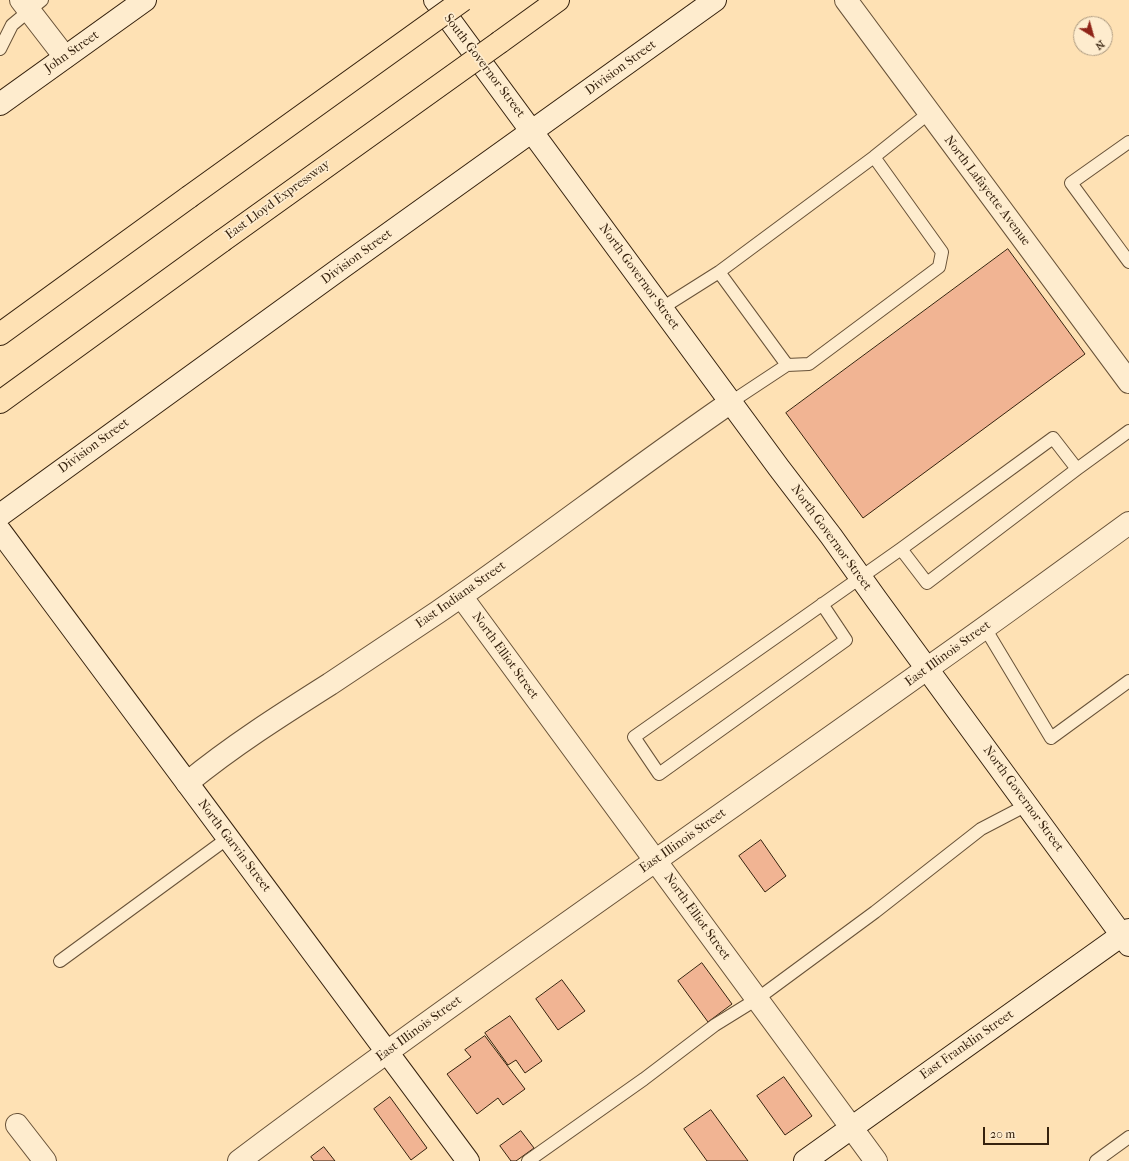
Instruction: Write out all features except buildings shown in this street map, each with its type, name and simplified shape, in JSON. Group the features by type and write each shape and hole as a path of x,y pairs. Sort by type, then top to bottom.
{"highway":[{"path":"0,334 463,0"},
{"name":"East Lloyd Expressway","path":"0,402 558,0"}],"street":[{"name":"John Street","path":"0,104 145,0"},
{"name":"South Governor Street","path":"435,0 532,132"},
{"name":"Division Street","path":"0,515 715,0"},
{"name":"North Lafayette Avenue","path":"846,0 1129,382"},
{"path":"31,3 65,57"},
{"name":"North Governor Street","path":"532,132 1027,805 1127,936"},
{"name":"East Indiana Street","path":"187,783 255,732 461,596 731,402"},
{"name":"East Illinois Street","path":"239,1161 387,1052 928,669 1129,523"},
{"name":"North Garvin Street","path":"0,530 468,1161"},
{"name":"North Elliot Street","path":"461,596 876,1161"},
{"name":"East Franklin Street","path":"805,1161 1127,936"},
{"path":"17,1125 45,1161"}],"lane":[{"path":"0,50 12,25 31,3"},
{"path":"662,308 719,272 874,157 929,113"},
{"path":"1129,142 1071,183 1129,262"},
{"path":"731,402 788,365 809,364 938,267 942,252 874,157"},
{"path":"719,272 788,365"},
{"path":"901,549 927,583 1077,468 1129,431"},
{"path":"822,604 846,640 659,774 634,737 860,577 901,549 1053,438 1077,468"},
{"path":"985,628 1051,738 1129,681"},
{"path":"528,1161 644,1079 715,1025 757,999 875,912 981,829 1027,805"},
{"path":"60,961 228,838"},
{"path":"1096,1161 1129,1137"}]}
